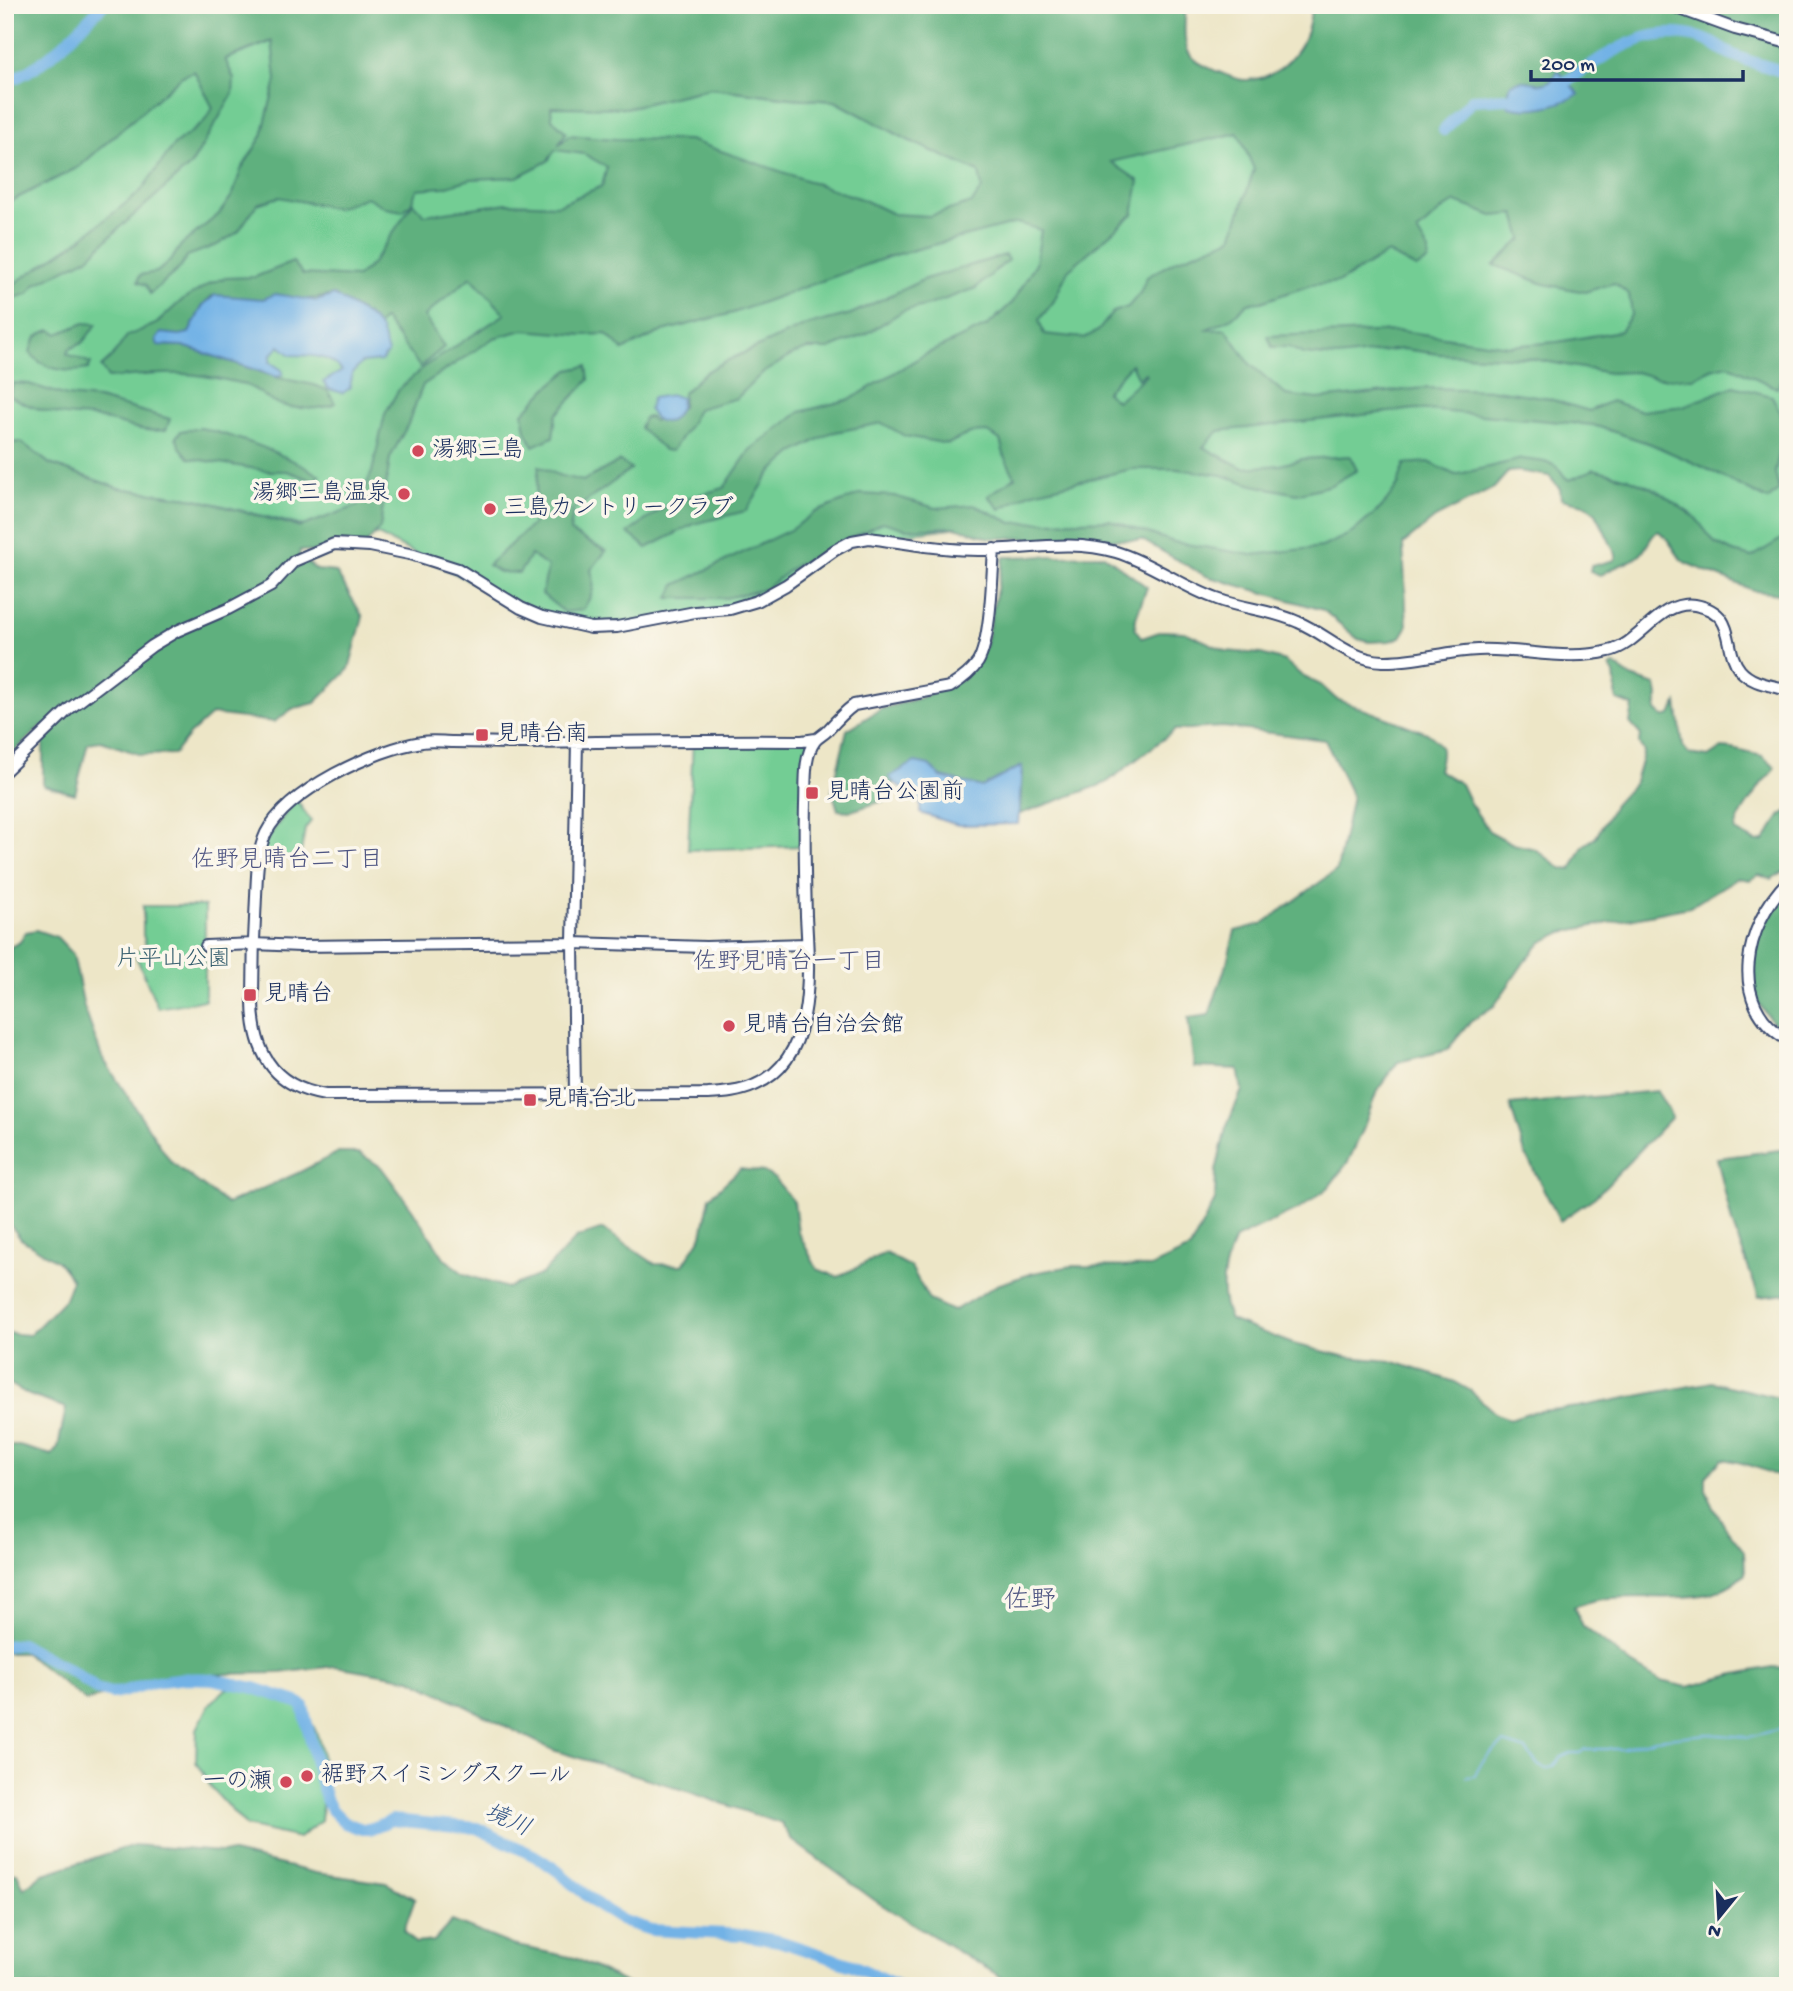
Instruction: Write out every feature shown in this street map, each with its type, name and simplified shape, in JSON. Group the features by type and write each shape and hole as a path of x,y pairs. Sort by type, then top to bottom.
{"street":[{"path":"1670,5 1735,29 1788,43"},
{"path":"5,771 69,709 152,646 177,631 228,610 271,586 294,561 334,544 414,555 458,569 521,608 542,617 591,628 617,627 695,612 730,609 757,601 786,586 835,550 852,541 869,538 943,547 1097,547 1146,563 1215,599 1299,622 1353,654 1384,661 1476,650 1593,655 1613,651 1632,641 1665,612 1686,604 1710,611 1727,627 1735,661 1750,678 1762,684 1788,690"},
{"path":"816,739 808,755 803,846 808,991 802,1025 794,1044 783,1061 757,1084 729,1092 708,1094 325,1095 297,1087 277,1074 262,1054 256,1036 253,1004 260,849 266,832 284,808 323,780 378,754 422,742 816,739 854,705 950,687 972,670 985,646 994,549"},
{"path":"576,1094 573,943 577,741"},
{"path":"1788,881 1760,920 1748,964 1751,995 1759,1017 1788,1040"},
{"path":"206,946 573,943 706,947 807,944"}],"green space":[{"path":"5,5 1186,5 1185,38 1189,53 1208,67 1243,80 1261,78 1284,65 1294,55 1306,32 1311,5 1788,5 1788,370 1777,388 1728,365 1711,369 1694,378 1658,378 1635,372 1609,373 1528,358 1439,354 1403,349 1338,357 1303,354 1289,347 1272,347 1268,336 1401,331 1509,346 1557,342 1620,331 1632,314 1629,294 1614,283 1585,292 1544,284 1494,265 1522,239 1515,214 1493,216 1456,202 1444,208 1417,232 1429,251 1428,261 1416,268 1388,253 1339,282 1311,285 1261,302 1248,303 1232,318 1205,330 1226,329 1250,364 1286,395 1318,399 1425,388 1496,390 1543,397 1589,411 1611,401 1642,411 1684,406 1734,386 1772,396 1781,413 1784,433 1775,472 1779,490 1768,500 1651,444 1593,425 1416,409 1219,431 1203,447 1243,468 1280,465 1302,459 1350,456 1357,470 1331,485 1297,494 1222,475 1177,469 1132,469 1030,493 1000,509 988,496 1015,477 1005,458 1000,440 988,432 970,433 948,444 905,436 882,423 830,433 793,453 771,472 746,511 694,524 647,548 628,533 670,503 724,488 750,450 800,412 851,399 924,355 987,326 1013,302 1036,263 1041,230 1017,223 891,256 733,313 663,331 623,350 606,334 583,335 523,330 494,338 423,385 408,424 390,458 380,528 365,546 310,552 300,550 299,556 317,570 336,572 363,617 349,669 315,703 292,709 274,722 212,714 189,735 174,754 141,755 101,741 88,743 75,794 43,785 43,725 5,760 5,444 21,442 50,464 118,488 196,499 300,527 357,506 372,472 385,414 399,389 425,366 505,314 471,277 424,316 444,347 420,367 384,319 377,326 370,317 334,295 279,301 212,296 203,305 189,333 158,345 183,346 279,378 314,385 327,390 335,403 330,406 284,406 246,385 189,374 108,378 101,367 127,336 156,324 181,301 225,278 255,277 293,262 303,274 357,277 372,264 413,203 425,215 507,203 558,205 602,186 607,167 584,154 555,150 548,161 517,177 471,179 444,187 417,189 411,204 403,211 386,208 367,197 336,208 279,197 257,204 238,232 217,245 187,256 181,267 150,294 146,285 138,282 140,275 157,272 172,259 181,245 219,214 233,194 241,170 262,136 276,80 272,41 225,59 234,79 233,94 191,165 88,258 36,284 28,294 14,298 5,306 5,292 78,241 140,192 174,145 203,123 213,108 194,71 182,76 79,167 5,204","holes":["711,88 835,101 908,140 979,172 982,188 972,203 930,216 893,214 864,200 689,140 569,135 558,146 566,132 552,119 551,107 626,108","1238,133 1254,169 1232,238 1177,260 1147,277 1140,293 1128,307 1113,312 1098,331 1084,338 1044,334 1039,320 1054,301 1068,270 1133,214 1139,181 1111,162","1131,364 1138,379 1145,373 1146,375 1117,401 1106,392"]},
{"name":"三島カントリークラブ","path":"354,10 411,36 626,108 711,88 835,101 908,140 979,172 982,188 1303,86 1788,306 1788,553 1737,560 1560,481 1544,467 1502,472 1285,563 1193,556 1120,533 984,524 865,539 835,550 786,585 736,607 604,627 542,617 380,536 299,525 196,499 118,488 50,464 21,442 5,444 5,204 79,167 182,76"},
{"path":"1005,255 1008,260 976,288 903,311 866,334 829,349 807,349 794,354 761,374 737,398 697,409 672,451 664,450 640,428 644,418 649,417 654,421 682,407 683,393 704,373 724,362 804,326 851,314 925,279"},
{"path":"84,323 97,324 82,343 69,349 67,354 91,363 88,369 56,369 41,363 30,352 35,340 42,333 51,330 58,334"},
{"path":"587,366 589,380 556,415 553,437 533,446 526,431 523,413 569,370"},
{"path":"13,383 29,384 67,396 98,399 170,419 166,430 157,431 94,417 50,412 32,407 9,395"},
{"path":"201,428 262,447 320,476 314,481 287,471 269,471 189,458 176,437 181,431"},
{"path":"1522,459 1550,464 1570,480 1594,469 1628,478 1656,490 1695,517 1715,543 1733,552 1752,557 1788,535 1788,595 1755,591 1686,563 1658,531 1637,557 1600,575 1590,571 1591,566 1615,560 1616,555 1596,513 1584,504 1561,499 1560,489 1549,476 1518,471 1508,472 1494,488 1435,518 1403,544 1407,627 1401,637 1390,641 1369,642 1358,639 1323,610 1206,576 1142,540 990,538 955,527 906,529 883,522 796,565 765,589 726,598 669,598 675,585 790,530 816,512 861,494 894,496 936,508 975,505 1012,523 1110,520 1174,542 1252,555 1322,547 1352,533 1383,506 1398,485 1404,464 1429,462 1455,475"},
{"path":"620,461 631,469 573,511 570,532 606,551 591,570 593,591 583,610 564,612 542,594 548,567 531,555 519,573 499,572 488,565 532,525 539,466 558,475 583,481"},
{"path":"1104,555 1147,587 1136,618 1135,629 1142,638 1162,631 1185,632 1226,651 1261,654 1285,661 1302,676 1321,685 1336,699 1427,733 1437,741 1441,749 1438,770 1461,784 1489,831 1513,844 1535,849 1561,868 1571,870 1583,846 1596,837 1614,805 1635,782 1644,751 1639,744 1640,734 1630,723 1633,706 1617,700 1614,674 1610,667 1614,665 1631,677 1656,685 1656,710 1663,717 1671,715 1677,703 1683,746 1689,754 1708,757 1722,748 1732,749 1762,756 1775,767 1746,807 1735,831 1756,842 1764,841 1781,815 1788,811 1788,869 1771,879 1759,875 1750,880 1737,878 1690,907 1563,932 1542,942 1525,961 1494,1006 1471,1021 1447,1050 1398,1062 1377,1091 1348,1162 1328,1188 1299,1209 1235,1239 1227,1259 1223,1289 1230,1320 1293,1344 1347,1357 1391,1361 1455,1382 1471,1391 1496,1414 1510,1419 1531,1412 1578,1407 1712,1382 1788,1400 1788,1484 1756,1467 1722,1459 1706,1477 1706,1490 1712,1504 1725,1527 1744,1551 1745,1573 1728,1586 1708,1594 1686,1597 1617,1597 1574,1607 1583,1626 1631,1664 1660,1681 1688,1687 1773,1667 1788,1668 1788,1986 1016,1986 877,1902 792,1840 782,1824 672,1786 553,1750 411,1679 335,1666 281,1673 167,1675 86,1701 25,1653 5,1653 5,1446 19,1446 52,1455 58,1447 66,1408 29,1395 5,1381 5,1333 30,1335 65,1299 72,1280 58,1262 21,1239 5,1218 5,1004 12,990 10,947 20,942 26,932 36,930 57,937 73,954 84,1007 102,1057 171,1162 227,1204 337,1153 359,1153 381,1167 445,1259 464,1274 507,1288 542,1274 576,1238 603,1229 655,1264 683,1265 702,1235 710,1197 740,1169 764,1172 775,1179 794,1202 798,1232 817,1269 838,1277 885,1253 911,1267 929,1300 953,1311 997,1285 1033,1273 1072,1266 1151,1267 1190,1249 1215,1200 1216,1171 1226,1128 1242,1090 1238,1069 1194,1067 1188,1018 1209,1015 1235,931 1262,924 1337,870 1352,796 1325,740 1223,727 1175,730 1106,783 1020,814 1022,766 982,787 941,777 890,777 894,783 885,789 886,800 851,811 838,810 832,791 847,730 881,709 920,698 963,679 985,646 1004,557"},
{"path":"816,739 808,755 803,846 688,850 693,740"},
{"path":"296,799 311,821 305,829 300,857 259,860 260,849"},
{"path":"1781,903 1788,903 1788,1020 1783,1033 1779,1032 1758,1002 1753,977 1754,953 1764,920"},
{"name":"片平山公園","path":"143,906 205,906 205,1000 158,1008 135,954 146,945 143,935"},
{"path":"1657,1091 1672,1117 1595,1197 1560,1221 1525,1153 1510,1105"},
{"path":"1788,1149 1788,1294 1759,1297 1732,1223 1717,1158"},
{"path":"252,1684 297,1706 308,1717 320,1744 323,1775 321,1821 299,1838 246,1826 212,1789 196,1762 197,1729 209,1705 226,1689"},
{"path":"134,1845 233,1853 316,1873 386,1883 415,1899 404,1930 415,1943 434,1941 452,1921 512,1945 575,1958 632,1986 5,1986 5,1872 17,1873 24,1889 41,1875"}],"water":[{"path":"1558,71 1579,94 1544,107 1508,106 1511,84 1525,81 1542,84 1553,79"},
{"path":"275,294 317,301 334,295 372,319 381,330 388,353 381,361 361,363 352,374 350,388 343,393 329,389 323,382 342,371 332,362 319,357 291,355 280,346 271,355 270,362 282,370 283,374 277,377 183,346 158,345 156,340 161,333 189,333 203,305 215,295 263,299"},
{"path":"672,395 681,398 676,415 664,422 656,419 649,410 652,398"},
{"path":"915,762 929,765 941,777 982,787 1022,766 1018,824 958,825 920,813 920,801 889,777"}],"waterway":[{"path":"5,82 20,76 46,59 103,5"},
{"path":"1555,89 1624,46 1662,35 1682,34 1703,39 1738,57 1788,74"},
{"path":"1444,130 1472,100 1524,97"},
{"name":"境川","path":"5,1646 21,1644 75,1673 96,1689 111,1693 153,1682 186,1678 212,1679 254,1688 297,1702 303,1706 326,1799 331,1809 345,1823 362,1829 392,1820 477,1828 535,1856 599,1906 623,1921 651,1930 743,1935 779,1941 852,1965 899,1986"},
{"path":"1466,1777 1475,1776 1483,1761 1504,1743 1526,1750 1539,1766 1547,1769 1560,1758 1585,1749 1622,1749 1655,1739 1707,1734 1749,1737 1788,1727"}],"place":[{"name":"湯郷三島","path":"418,451"},
{"name":"湯郷三島温泉","path":"404,494"},
{"name":"三島カントリークラブ","path":"490,509"},
{"name":"見晴台南","path":"482,735"},
{"name":"見晴台公園前","path":"812,793"},
{"name":"見晴台","path":"250,995"},
{"name":"見晴台自治会館","path":"729,1026"},
{"name":"見晴台北","path":"530,1100"},
{"name":"裾野スイミングスクール","path":"307,1776"},
{"name":"一の瀬","path":"286,1782"}],"district":[{"name":"佐野見晴台二丁目","path":"287,861"},
{"name":"佐野見晴台一丁目","path":"789,963"},
{"name":"佐野","path":"1030,1602"}]}
